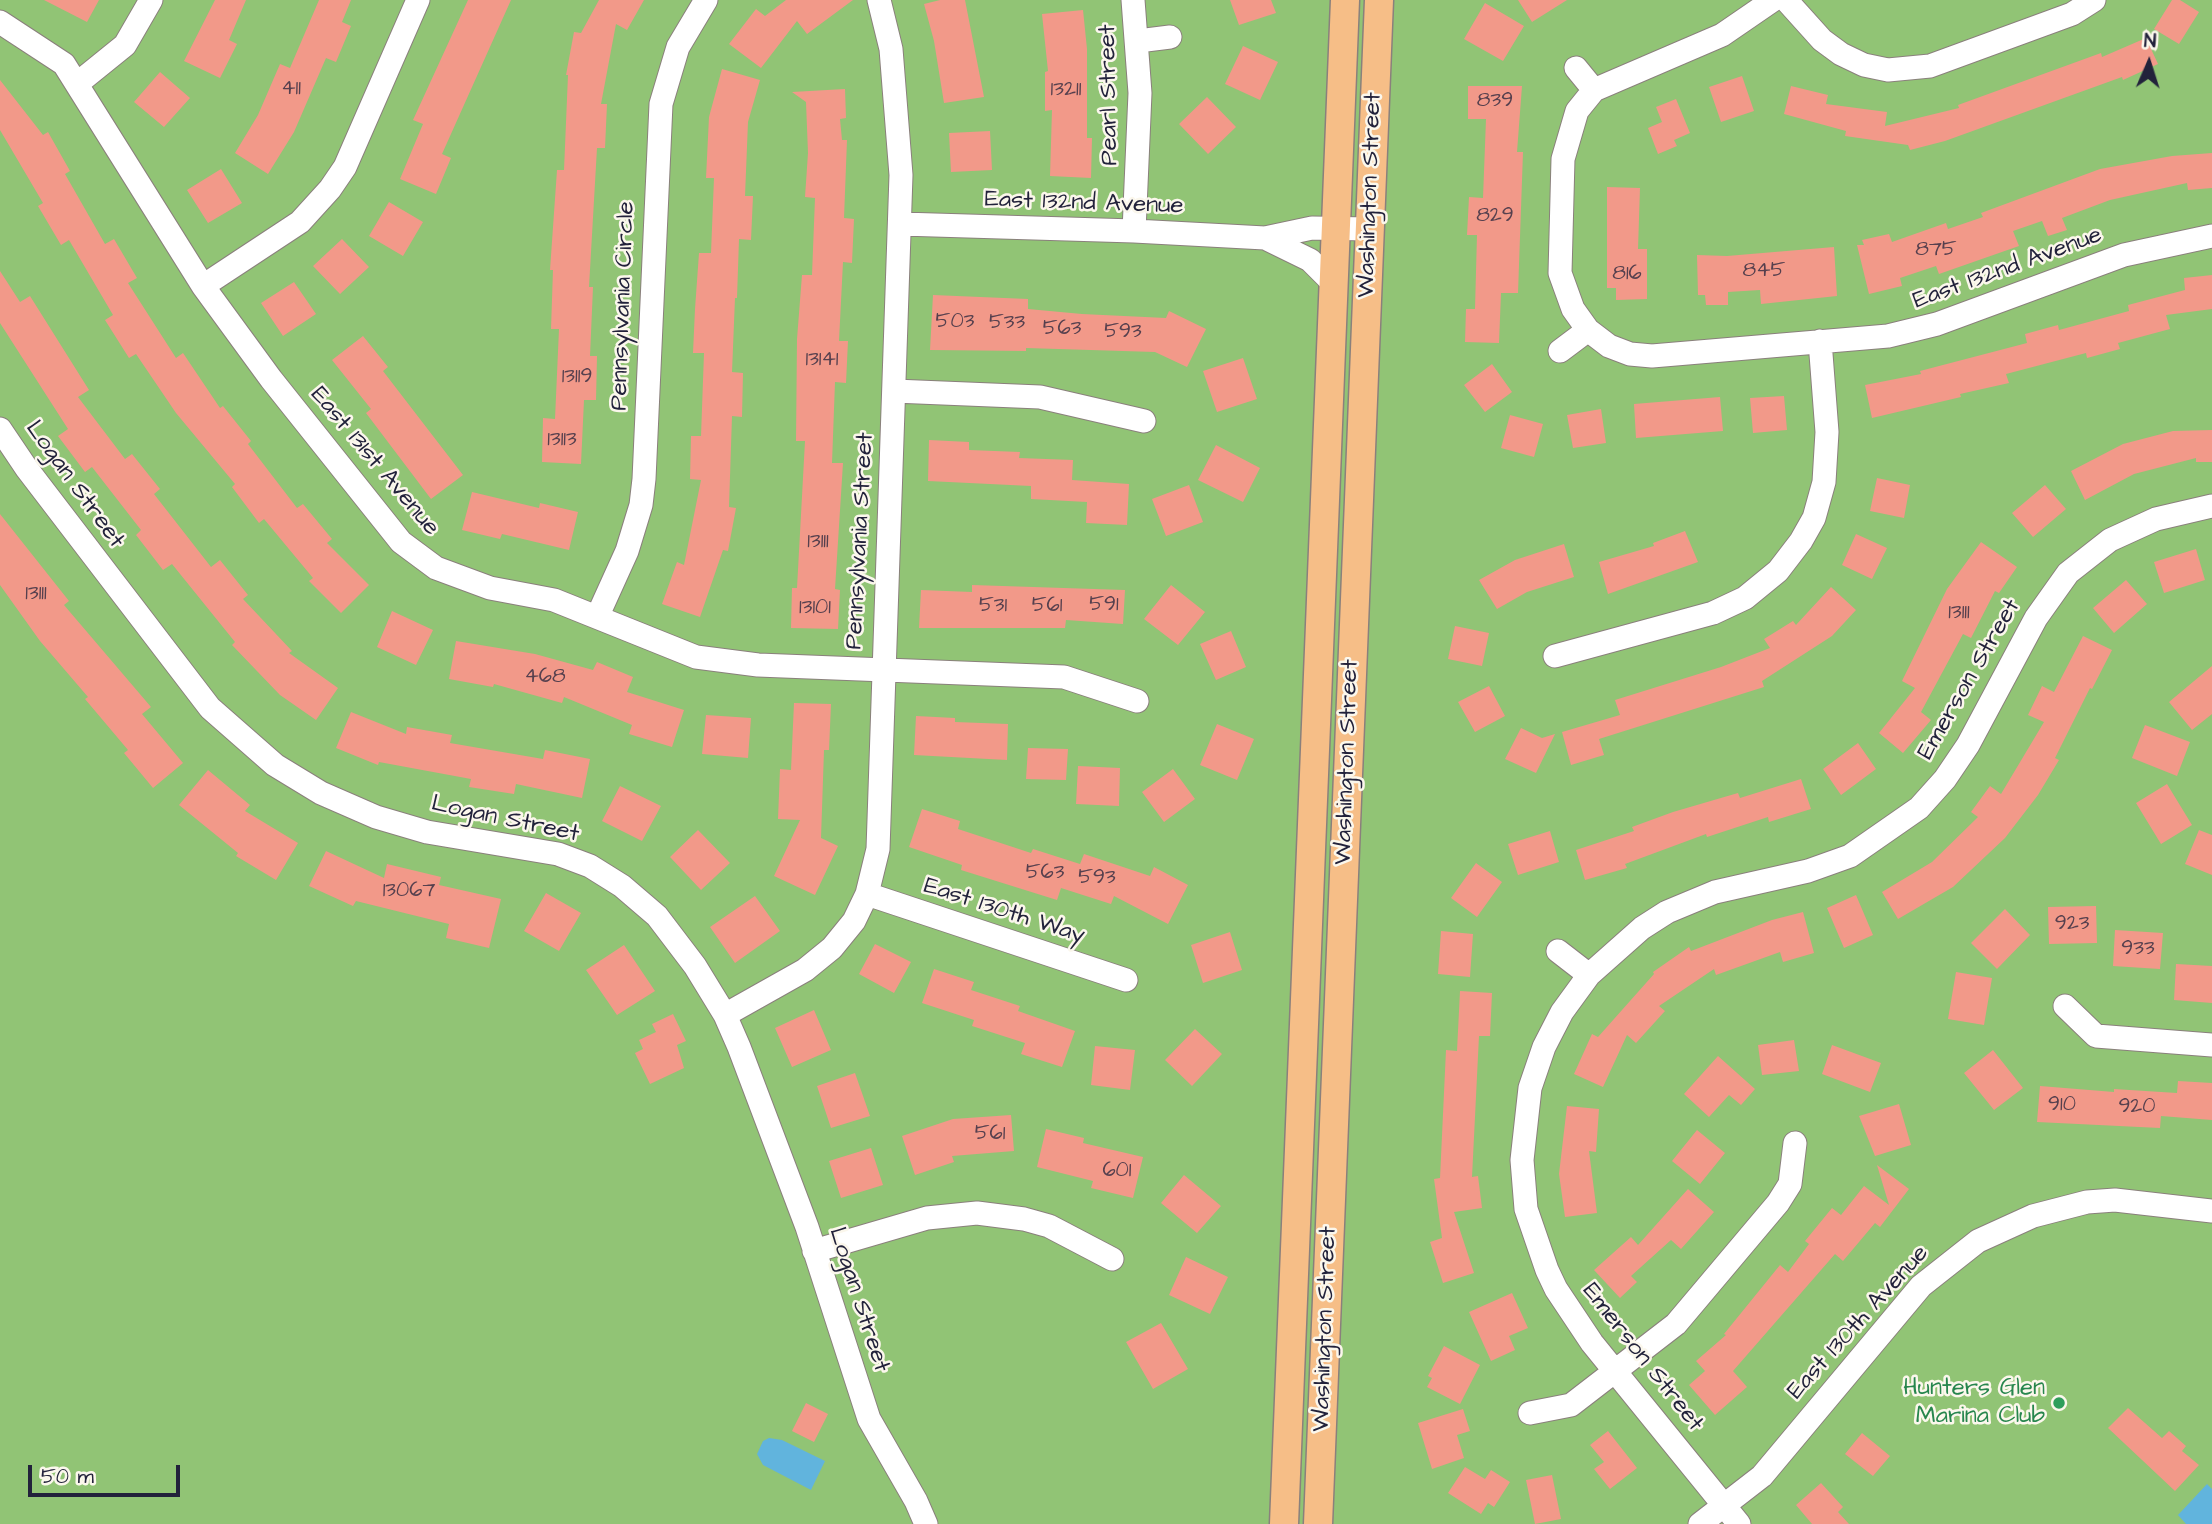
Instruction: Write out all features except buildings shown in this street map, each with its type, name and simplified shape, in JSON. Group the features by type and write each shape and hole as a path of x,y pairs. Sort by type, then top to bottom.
{"main road":[{"name":"Washington Street","path":"1284,1524 1345,0"},
{"name":"Washington Street","path":"1318,1524 1379,0"}],"street":[{"path":"78,83 125,45 150,0"},
{"path":"203,286 300,222 330,189 345,167 418,0"},
{"name":"Pennsylvania Circle","path":"598,615 627,551 640,505 644,478 660,104 678,47 706,0"},
{"name":"Pennsylvania Street","path":"725,1015 819,960 849,928 867,894 878,849 881,669 901,224 898,111 891,49 879,0"},
{"name":"Pearl Street","path":"1133,0 1138,41 1139,156 1134,230"},
{"path":"1560,351 1588,330 1573,309 1560,273 1563,159 1568,134 1577,111 1594,90 1722,35 1773,0"},
{"path":"1786,0 1822,40 1840,54 1864,65 1888,69 1930,66 2072,15 2094,0"},
{"name":"East 131st Avenue","path":"0,22 64,64 203,286 363,498 411,552 436,568 465,581 554,600 598,615 696,657 758,666 1064,677 1137,701"},
{"path":"1138,41 1170,37"},
{"path":"1576,68 1594,90"},
{"name":"East 132nd Avenue","path":"901,224 1134,230 1265,238 1301,229 1370,229"},
{"name":"East 132nd Avenue","path":"1588,330 1609,346 1630,354 1652,356 1888,337 1909,332 2124,255 2212,236"},
{"name":"East 132nd Avenue","path":"1265,238 1310,260 1334,285"},
{"path":"1555,656 1713,613 1745,598 1778,571 1801,541 1814,518 1824,482 1827,432 1820,341"},
{"path":"894,391 1040,397 1144,421"},
{"name":"Logan Street","path":"0,429 27,470 210,708 248,745 321,793 376,817 427,832 558,854 590,866 622,886 657,916 695,966 725,1015 759,1099 814,1251 869,1419 916,1501 926,1524"},
{"name":"Emerson Street","path":"1732,1515 1592,1343 1556,1289 1532,1230 1522,1186 1523,1130 1531,1088 1544,1047 1562,1012 1589,975 1642,928 1689,902 1715,892 1830,864 1850,856 1919,808 1945,779 1968,745 2047,598 2068,573 2110,540 2156,519 2212,506"},
{"name":"East 130th Way","path":"867,894 1126,980"},
{"path":"1558,951 1589,975"},
{"path":"2065,1006 2096,1035 2212,1045"},
{"path":"1530,1413 1571,1405 1676,1324 1778,1203 1790,1184 1795,1143"},
{"name":"East 130th Avenue","path":"1700,1524 1732,1515 1921,1286 1978,1241 2033,1216 2087,1202 2115,1200 2212,1211"},
{"path":"814,1251 928,1218 977,1213 1024,1219 1049,1226 1112,1259"}],"green space":[{"path":"0,0 2212,0 2212,1524 0,1524"}],"water":[{"path":"769,1438 782,1440 825,1461 811,1490 763,1465 757,1454 763,1441"},
{"path":"2207,1484 2212,1489 2212,1524 2186,1524 2178,1515"}],"place":[{"name":"Hunters Glen Marina Club","path":"2059,1403"}]}
